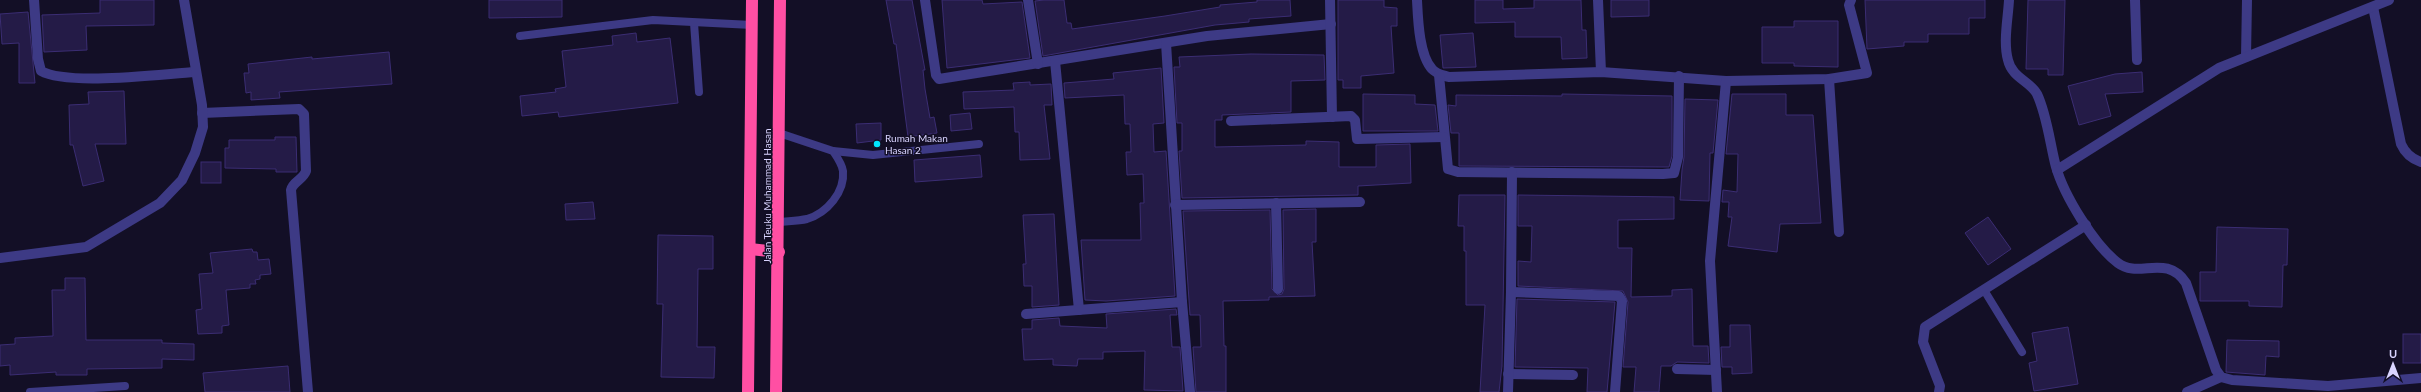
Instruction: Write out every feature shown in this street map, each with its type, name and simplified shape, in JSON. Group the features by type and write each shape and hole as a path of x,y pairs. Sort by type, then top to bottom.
{"highway":[{"name":"Jalan Teuku Muhammad Hasan","path":"748,392 752,0"},
{"name":"Jalan Teuku Muhammad Hasan","path":"776,392 779,252 780,0"},
{"path":"750,249 779,252"}],"street":[{"path":"34,0 38,59 42,71 48,75 70,79 195,72"},
{"path":"0,258 86,247 160,203 182,180 195,153 203,127 184,0"},
{"path":"925,0 936,75 939,79 1207,36 1331,24"},
{"path":"1028,0 1038,64"},
{"path":"1330,0 1332,117"},
{"path":"1417,0 1419,31 1424,49 1432,70 1439,74 1457,77 1601,72 1679,76 1726,81 1829,79 1867,72 1849,5 1851,0"},
{"path":"1598,0 1601,72"},
{"path":"2009,0 2008,62 2015,74 2036,92 2057,170 2065,190 2086,225 2107,253 2119,264 2130,267 2170,268 2179,273 2186,283 2216,370 2221,377"},
{"path":"2135,0 2137,60"},
{"path":"2246,57 2247,0"},
{"path":"2057,170 2219,68 2374,7 2388,0"},
{"path":"2374,7 2401,144 2403,149 2413,158 2421,162"},
{"path":"1166,43 1175,205 1190,392"},
{"path":"1055,61 1079,310"},
{"path":"1439,74 1448,169 1458,172 1663,174 1674,173 1678,157 1679,76"},
{"path":"1829,79 1839,232"},
{"path":"1717,392 1710,261 1726,81"},
{"path":"202,113 299,110 304,114 306,171 303,178 293,184 291,190 308,392"},
{"path":"1232,121 1332,117 1354,118 1357,139 1444,137"},
{"path":"1508,392 1512,292 1512,172"},
{"path":"1175,205 1360,202"},
{"path":"1276,203 1278,289"},
{"path":"1939,392 1940,386 1923,342 1925,327 2086,225"},
{"path":"1512,292 1619,296 1622,301 1615,392"},
{"path":"1026,314 1182,302"},
{"path":"1677,369 1716,370"},
{"path":"1508,374 1573,375"},
{"path":"2187,392 2221,377 2232,380 2328,386 2421,378"}],"lane":[{"path":"520,36 636,21 752,25"},
{"path":"694,23 699,92"},
{"path":"779,133 833,151 873,155 979,144"},
{"path":"779,222 807,219 817,214 831,203 839,192 842,184 843,170 833,151"},
{"path":"1984,290 2022,352"},
{"path":"30,392 125,386"}],"building":[{"path":"100,0 154,0 154,25 86,26 87,50 44,52 42,15 100,13"},
{"path":"489,0 562,0 562,17 489,18"},
{"path":"886,0 912,0 925,70 923,70 930,118 934,117 937,133 908,137 896,44 894,44"},
{"path":"942,0 982,0 983,4 1022,2 1030,58 947,68"},
{"path":"1064,0 1067,23 1071,23 1072,29 1165,16 1220,7 1220,5 1257,2 1257,0 1290,0 1291,16 1249,19 1249,22 1215,25 1043,56 1035,1"},
{"path":"1338,0 1384,0 1384,7 1397,8 1397,26 1391,26 1394,73 1361,76 1361,88 1343,88 1343,80 1338,80"},
{"path":"1475,0 1503,0 1503,9 1534,8 1534,0 1581,0 1582,30 1586,30 1587,58 1562,59 1561,37 1515,37 1515,22 1475,23"},
{"path":"1611,0 1649,0 1649,16 1611,17"},
{"path":"1865,0 1985,0 1985,18 1969,18 1969,34 1928,34 1928,42 1904,42 1904,46 1867,49"},
{"path":"2028,0 2065,0 2063,75 2048,75 2048,69 2026,69"},
{"path":"28,12 35,83 19,83 19,43 2,44 0,14"},
{"path":"1794,21 1838,21 1838,67 1794,66 1794,63 1762,63 1762,27 1794,27"},
{"path":"636,33 637,42 670,38 678,103 559,117 558,112 522,116 520,96 556,92 555,89 566,87 562,51 613,45 612,36"},
{"path":"1473,33 1476,67 1443,68 1440,35"},
{"path":"389,52 392,84 279,92 280,98 251,100 251,92 246,93 244,73 249,73 248,64 312,57 312,59"},
{"path":"1251,54 1324,55 1325,80 1291,81 1291,112 1222,115 1222,120 1215,120 1215,147 1306,145 1306,141 1339,142 1339,167 1376,167 1376,145 1410,144 1411,183 1358,186 1358,195 1182,198 1179,151 1182,151 1182,123 1177,123 1174,67 1180,67 1179,57"},
{"path":"1161,68 1164,123 1153,124 1154,152 1166,151 1175,296 1106,301 1085,300 1081,240 1141,240 1140,203 1144,203 1143,174 1127,175 1126,152 1131,152 1130,124 1125,124 1124,95 1065,98 1064,83 1114,79 1113,73"},
{"path":"2142,72 2143,92 2105,94 2111,116 2079,125 2068,86 2115,74"},
{"path":"1030,82 1030,85 1051,84 1052,105 1044,105 1050,159 1020,160 1019,132 1015,132 1014,107 964,109 963,92 1014,90 1013,83"},
{"path":"124,91 126,144 95,144 104,181 83,186 73,145 70,145 69,105 89,104 88,92"},
{"path":"1363,94 1415,95 1415,104 1435,105 1438,131 1363,131"},
{"path":"1562,94 1672,96 1672,156 1669,167 1459,166 1459,133 1451,133 1448,105 1456,106 1456,95 1562,96"},
{"path":"1732,94 1786,94 1786,115 1813,115 1821,223 1780,224 1777,252 1728,246 1732,217 1728,217 1729,202 1722,202 1723,190 1737,192 1738,154 1726,154"},
{"path":"1685,99 1718,100 1713,153 1710,153 1709,201 1680,200 1684,157"},
{"path":"970,113 972,129 951,131 950,115"},
{"path":"881,123 881,140 857,143 856,124"},
{"path":"275,137 296,137 297,172 276,172 276,169 225,168 225,148 229,148 229,140 275,140"},
{"path":"980,155 982,177 915,182 914,160"},
{"path":"201,162 221,162 221,183 201,183"},
{"path":"1459,195 1505,195 1502,366 1499,392 1480,392 1485,305 1466,305 1466,251 1464,251 1464,226 1458,226"},
{"path":"1518,195 1674,197 1674,219 1618,220 1618,248 1632,248 1631,297 1672,296 1672,290 1692,289 1693,346 1708,346 1709,363 1677,362 1671,366 1661,366 1659,392 1634,392 1636,367 1623,367 1628,302 1623,291 1518,286 1518,261 1531,262 1532,226 1518,226"},
{"path":"593,202 595,219 566,220 565,204"},
{"path":"1316,209 1316,242 1312,242 1315,296 1269,297 1269,300 1223,301 1224,346 1226,346 1226,392 1196,392 1193,347 1201,347 1200,315 1190,315 1183,211 1270,210 1272,289 1278,295 1282,294 1284,289 1283,210"},
{"path":"1054,214 1059,305 1032,307 1032,286 1024,286 1023,264 1026,264 1023,215"},
{"path":"1988,217 2011,249 1988,265 1965,233"},
{"path":"2217,227 2288,229 2287,265 2283,265 2282,307 2249,306 2249,301 2200,301 2200,272 2216,272"},
{"path":"658,235 713,236 713,269 698,269 697,347 715,347 714,378 661,377 663,304 657,304"},
{"path":"252,249 253,252 257,252 258,260 269,259 271,274 260,275 260,279 255,280 256,284 250,284 250,288 226,290 229,325 222,326 222,333 198,334 196,310 202,309 199,274 213,273 210,253"},
{"path":"65,278 85,278 86,340 162,340 162,343 194,344 194,360 162,359 162,368 87,369 87,375 56,375 56,372 10,375 10,365 0,366 0,345 15,344 15,338 53,336 52,290 65,290"},
{"path":"1517,299 1615,302 1607,392 1587,392 1588,368 1515,367"},
{"path":"1176,309 1177,315 1170,315 1172,347 1180,347 1183,391 1144,390 1145,351 1103,352 1103,359 1078,359 1077,366 1053,365 1053,359 1024,360 1022,329 1032,329 1032,320 1059,318 1060,326 1107,328 1106,314"},
{"path":"1730,325 1750,325 1752,373 1732,374 1732,367 1722,367 1721,347 1730,347"},
{"path":"2068,327 2078,384 2034,391 2029,363 2037,361 2032,333"},
{"path":"2403,334 2421,334 2421,363 2403,363"},
{"path":"2227,340 2279,341 2279,357 2266,356 2265,375 2226,372"},
{"path":"288,366 290,392 205,392 203,373"}],"place":[{"name":"Rumah Makan Hasan 2","path":"877,144"}]}
